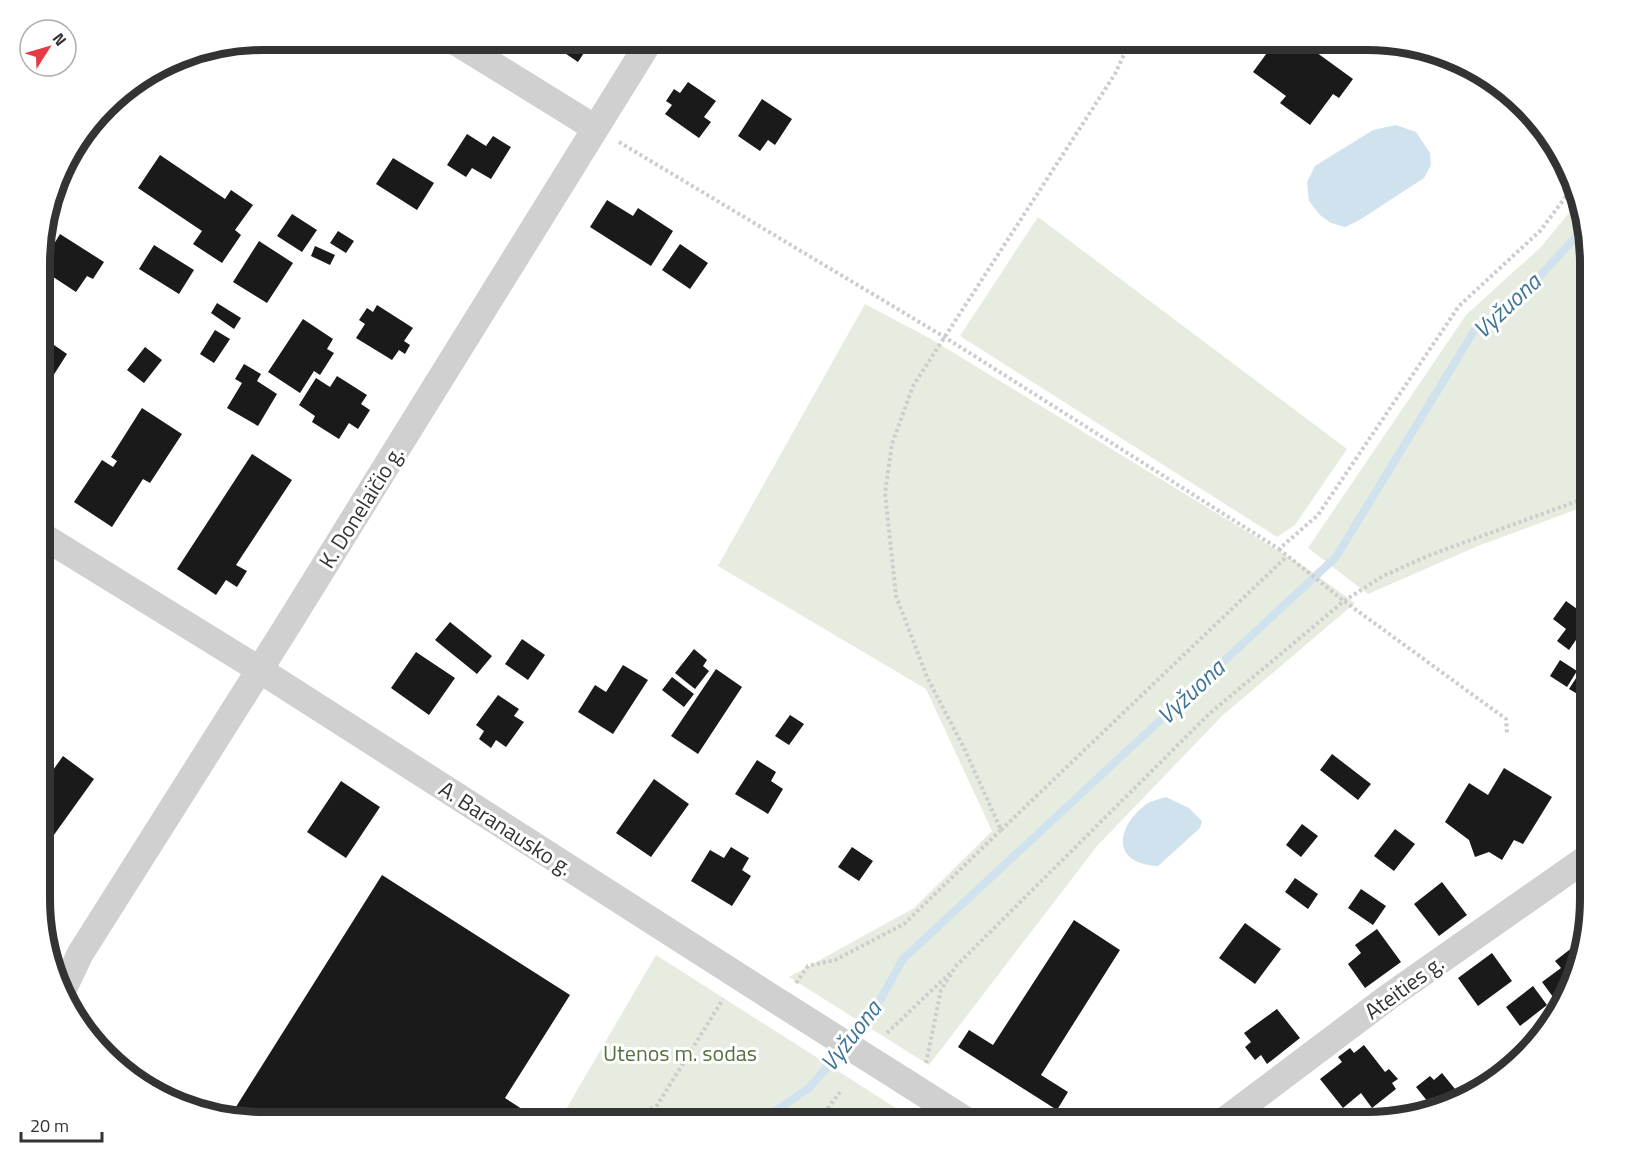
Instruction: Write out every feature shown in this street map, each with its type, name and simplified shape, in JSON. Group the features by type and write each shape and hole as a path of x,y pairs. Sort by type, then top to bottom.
{"street":[{"path":"469,50 595,128"},
{"name":"K. Donelaičio g.","path":"66,981 644,50"},
{"name":"A. Baranausko g.","path":"50,541 260,670 738,975 790,993 913,1087 953,1112"},
{"name":"Ateities g.","path":"1236,1112 1387,998 1580,863"}],"path":[{"path":"1001,830 965,750 927,677 896,596 885,493 892,444 913,386 1115,74 1126,50"},
{"path":"595,128 946,338 1280,549 1331,592 1506,719 1507,733"},
{"path":"1280,549 1318,515 1459,306 1540,231 1569,193"},
{"path":"887,1033 1209,714 1344,601 1383,576 1430,555 1580,500"},
{"path":"790,993 808,966 835,960 903,924 1287,556"},
{"path":"913,1087 941,990 956,966"},
{"path":"654,1112 738,975"},
{"path":"825,1112 840,1092"},
{"path":"644,1112 656,1107"}],"green space":[{"path":"1573,208 1580,248 1580,508 1478,546 1368,594 1308,548 1466,315 1541,247"},
{"path":"1038,217 1347,449 1295,525 1277,537 960,336"},
{"path":"865,304 931,339 1305,567 1355,603 1222,716 1097,846 929,1065 789,977 914,908 992,831 926,689 718,566"},
{"name":"Utenos m. sodas","path":"656,955 902,1112 564,1112"}],"water":[{"path":"1396,125 1416,132 1430,153 1431,165 1424,178 1345,227 1331,223 1320,215 1309,201 1307,182 1315,166 1373,130"},
{"path":"1166,797 1189,808 1202,821 1200,828 1158,866 1143,864 1126,852 1123,844 1124,835 1135,815 1145,805"}],"building":[{"path":"560,50 586,50 578,62"},
{"path":"1269,50 1313,50 1353,79 1339,98 1333,94 1310,125 1280,103 1286,96 1253,72"},
{"path":"688,82 716,101 704,117 711,122 699,138 665,114 672,105 666,101 674,89 680,93"},
{"path":"762,99 792,119 775,145 768,140 760,151 738,136"},
{"path":"467,134 486,146 493,136 511,147 491,179 472,168 466,177 447,165"},
{"path":"160,155 225,199 231,190 253,205 235,230 241,235 222,263 193,244 202,231 138,188"},
{"path":"393,158 434,183 417,210 376,184"},
{"path":"607,200 633,216 638,208 673,231 651,266 590,227"},
{"path":"292,214 317,230 302,252 277,236"},
{"path":"338,231 354,241 346,253 330,243"},
{"path":"60,234 104,262 93,279 87,276 76,292 50,275 50,242 54,244"},
{"path":"259,241 293,263 267,303 233,282"},
{"path":"680,244 708,263 690,289 662,270"},
{"path":"154,245 194,270 179,294 139,269"},
{"path":"315,246 335,255 330,265 311,256"},
{"path":"217,303 241,318 234,329 211,313"},
{"path":"377,305 413,328 404,341 410,345 405,354 399,350 392,360 356,338 365,324 359,320 367,308 373,312"},
{"path":"303,319 333,339 327,349 334,353 320,375 314,371 300,393 268,372"},
{"path":"215,330 230,339 214,363 200,354"},
{"path":"50,342 67,354 53,376 50,374"},
{"path":"145,347 162,360 144,383 127,370"},
{"path":"244,364 261,374 257,381 277,394 258,426 227,408 242,383 235,379"},
{"path":"337,376 367,395 361,404 370,410 358,429 349,423 339,439 312,422 315,416 299,405 316,378 330,387"},
{"path":"142,408 182,434 150,483 143,479 112,527 74,502 102,460 113,467 117,461 111,457"},
{"path":"252,454 292,480 236,565 247,571 237,587 226,580 216,595 177,569"},
{"path":"1566,601 1580,611 1580,638 1578,637 1569,650 1557,641 1566,629 1553,619"},
{"path":"450,622 492,656 477,674 435,640"},
{"path":"522,639 545,655 528,680 505,664"},
{"path":"694,649 707,660 703,666 709,671 695,689 675,673"},
{"path":"416,652 455,678 429,715 391,688"},
{"path":"1560,660 1577,671 1567,687 1550,676"},
{"path":"623,665 648,680 613,734 578,712 595,685 606,692"},
{"path":"716,669 742,687 698,754 671,736"},
{"path":"1580,672 1580,696 1569,689"},
{"path":"672,677 694,694 684,707 662,690"},
{"path":"498,695 519,709 514,716 524,722 506,747 496,740 491,748 479,739 484,731 476,725"},
{"path":"790,715 804,724 789,745 775,736"},
{"path":"1332,754 1371,784 1358,800 1320,770"},
{"path":"63,756 94,779 50,840 50,774"},
{"path":"757,760 776,772 771,781 783,789 768,814 735,794"},
{"path":"1504,768 1552,797 1523,844 1514,840 1502,860 1489,852 1475,857 1469,840 1445,822 1469,783 1488,795"},
{"path":"654,779 689,804 651,857 616,833"},
{"path":"341,781 380,807 346,858 307,832"},
{"path":"1302,824 1318,836 1301,857 1286,845"},
{"path":"1395,829 1415,844 1394,871 1374,856"},
{"path":"731,847 749,858 742,870 751,876 732,906 691,881 710,850 724,858"},
{"path":"852,847 873,861 859,881 838,867"},
{"path":"382,875 570,995 505,1098 524,1112 233,1111"},
{"path":"1295,878 1318,894 1308,909 1285,892"},
{"path":"1442,882 1467,915 1439,936 1414,904"},
{"path":"1361,889 1386,906 1373,925 1348,908"},
{"path":"1074,920 1120,950 1041,1075 1068,1092 1057,1110 958,1047 969,1030 993,1045"},
{"path":"1245,923 1281,949 1255,984 1219,958"},
{"path":"1377,929 1401,962 1365,988 1348,964 1361,953 1355,945"},
{"path":"1575,945 1560,992 1553,997 1542,982 1561,968 1555,961"},
{"path":"1492,953 1512,981 1478,1006 1458,978"},
{"path":"1533,986 1547,1005 1520,1026 1506,1007"},
{"path":"1277,1009 1300,1038 1267,1064 1261,1055 1255,1060 1245,1047 1251,1042 1244,1033"},
{"path":"1364,1045 1385,1072 1389,1069 1398,1079 1392,1083 1396,1089 1372,1108 1361,1093 1343,1108 1320,1079 1342,1062 1338,1057 1350,1048 1354,1053"},
{"path":"1442,1073 1455,1089 1443,1098 1429,1103 1416,1087 1430,1076 1434,1080"}],"waterway":[{"name":"Vyžuona","path":"774,1112 809,1088 870,1018 903,959 1336,557 1474,331 1539,277 1579,234"}]}
